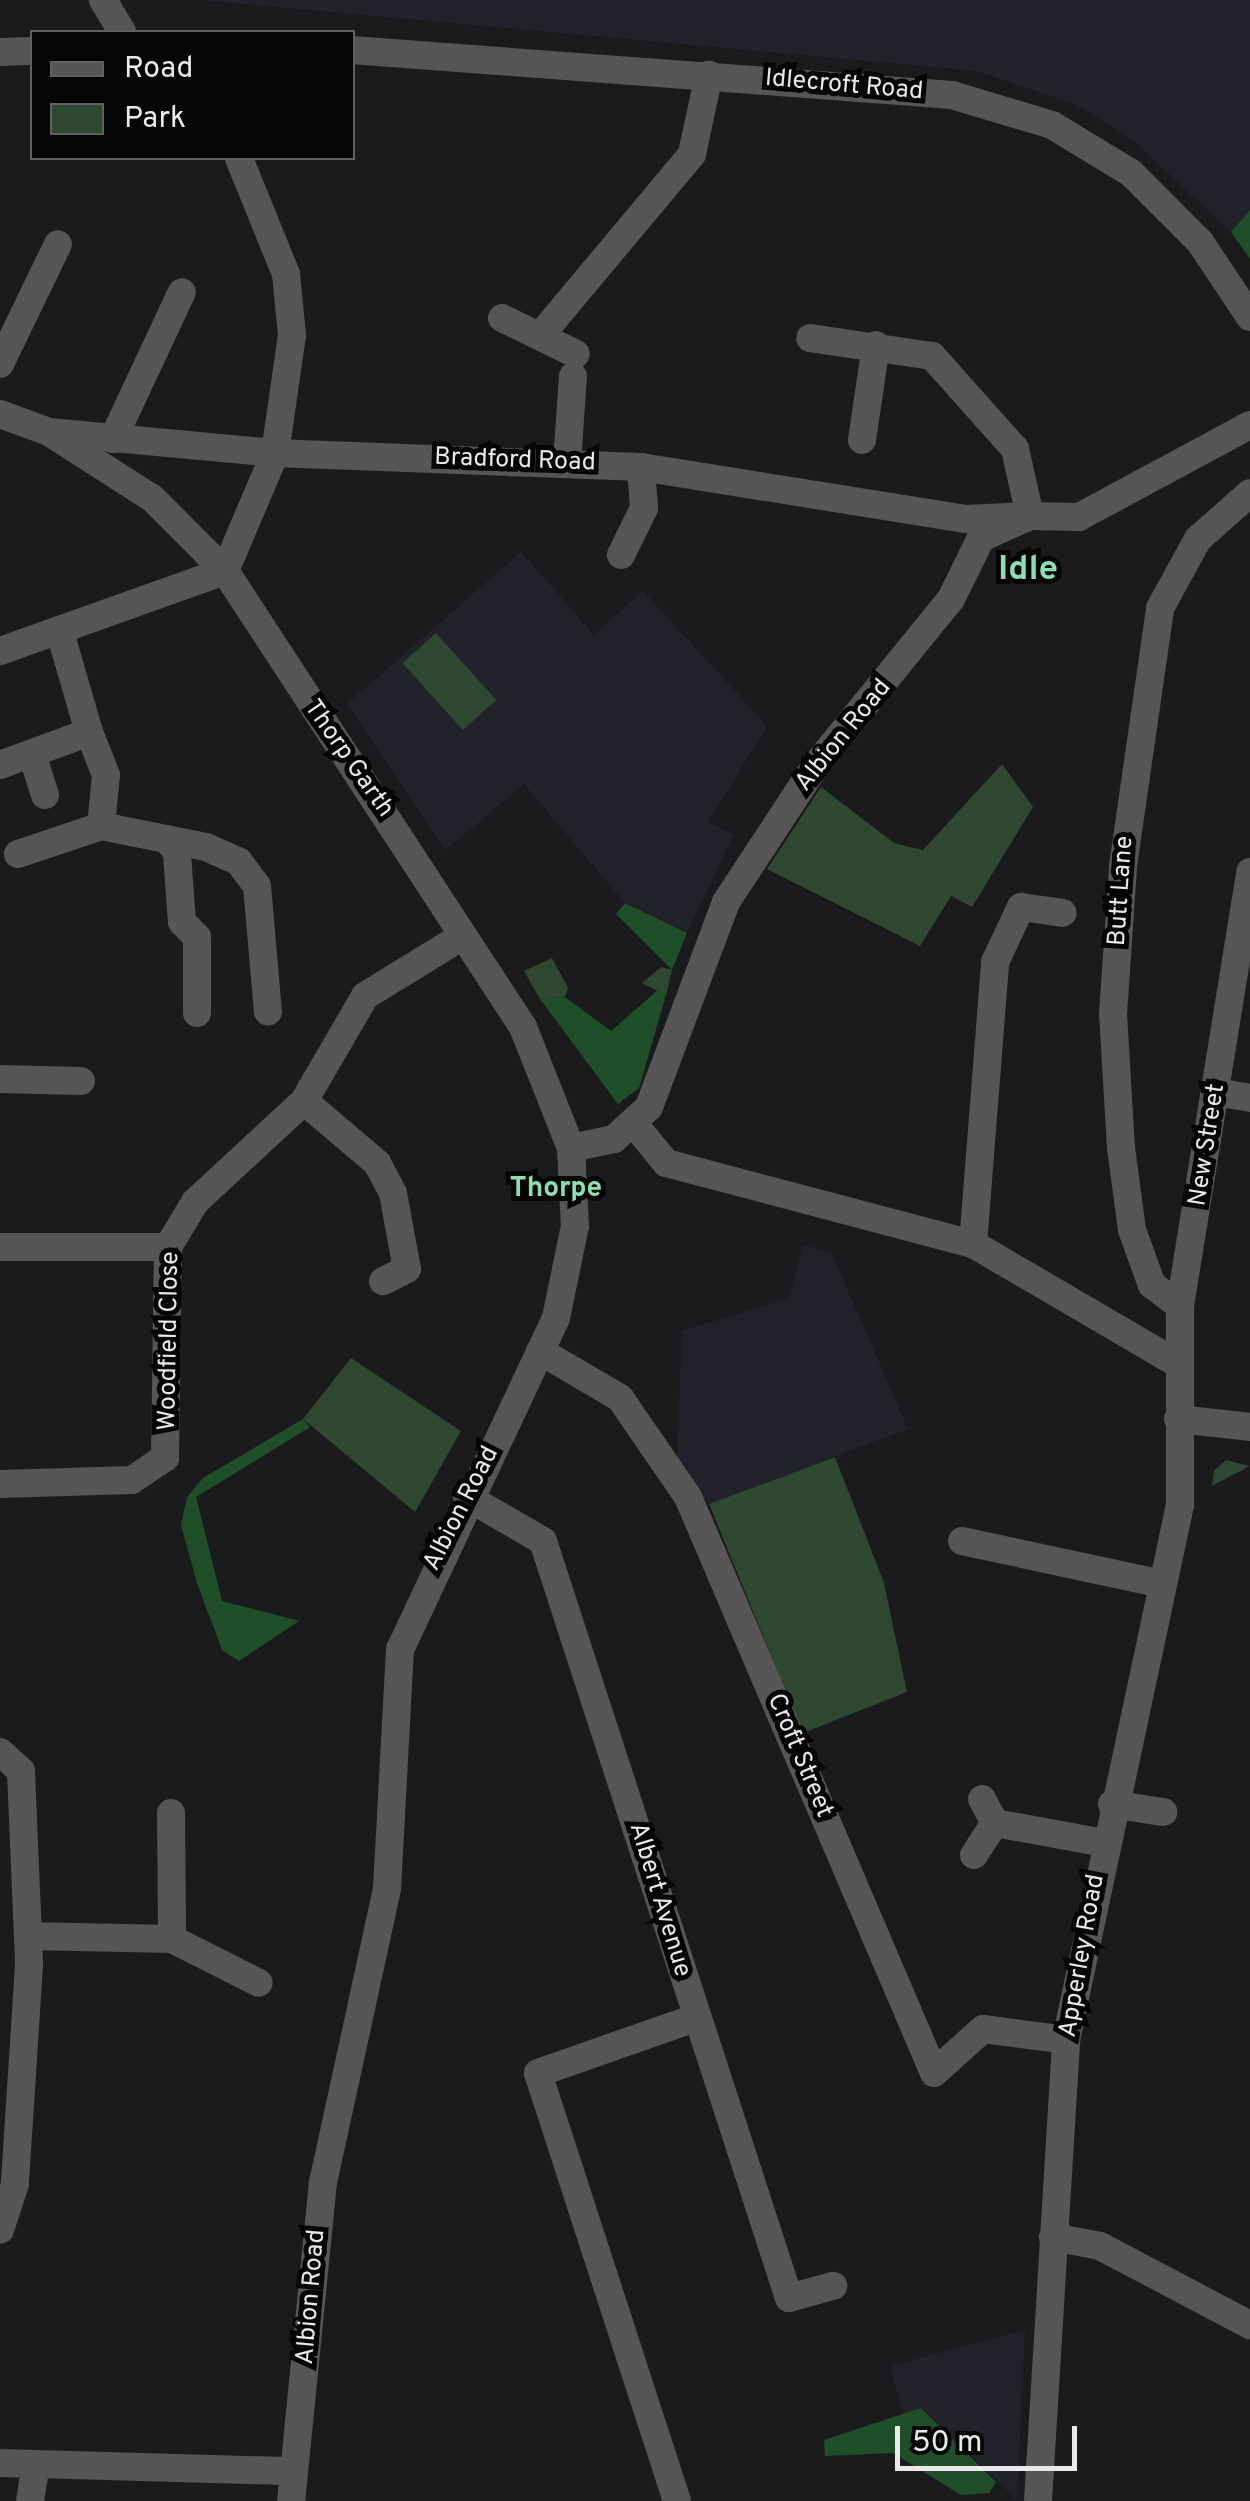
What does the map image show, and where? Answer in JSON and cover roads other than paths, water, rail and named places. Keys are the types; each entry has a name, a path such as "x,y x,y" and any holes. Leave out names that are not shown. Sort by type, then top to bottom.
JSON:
{"street":[{"path":"103,0 121,30"},
{"name":"Idlecroft Road","path":"355,50 952,95 1052,125 1131,173 1200,242 1250,317"},
{"path":"0,52 30,51"},
{"path":"540,336 692,154 709,75"},
{"path":"0,650 225,571 275,453 292,336 286,274 240,160"},
{"path":"0,364 58,244"},
{"path":"114,439 182,292"},
{"path":"502,318 540,336 574,366 568,462"},
{"path":"810,338 932,356 1014,449 1030,516"},
{"path":"862,440 876,345"},
{"name":"Bradford Road","path":"0,414 49,432 275,453 642,467 965,519 1079,518 1250,425"},
{"name":"Thorp Garth","path":"49,432 152,498 225,571 523,1027 572,1148"},
{"path":"621,555 644,508 642,467"},
{"name":"Butt Lane","path":"1180,1306 1152,1285 1124,1165 1113,1014 1123,866 1160,608 1198,540 1250,492"},
{"name":"Albion Road","path":"635,1125 726,902 816,764 916,647 981,538 1030,516"},
{"path":"60,632 106,776 101,826"},
{"path":"0,765 89,732"},
{"path":"32,754 45,795"},
{"path":"18,854 101,826 167,839 238,862 258,886 268,1012"},
{"path":"167,839 178,853 182,922 197,937 196,1013"},
{"name":"New Street","path":"1178,1419 1175,1362 1180,1306 1250,872"},
{"path":"972,1244 996,962 1021,907 1063,913"},
{"name":"Woodfield Close","path":"0,1484 132,1480 165,1458 168,1246 195,1202 304,1101 364,996 461,937"},
{"path":"0,1079 81,1080"},
{"path":"1216,1092 1250,1098"},
{"path":"304,1101 377,1163 406,1278"},
{"path":"572,1148 635,1125 666,1163 972,1244 1175,1362"},
{"name":"Albion Road","path":"291,2501 323,2182 387,1889 400,1648 467,1498 540,1351 575,1226 572,1148"},
{"path":"0,1247 168,1246"},
{"name":"Croft Street","path":"540,1351 620,1398 688,1498 934,2073 983,2028 1066,2040"},
{"path":"1178,1419 1250,1428"},
{"name":"Apperley Road","path":"1038,2501 1066,2040 1112,1804 1180,1506 1178,1419"},
{"name":"Albert Avenue","path":"467,1498 542,1541 789,2298 834,2286"},
{"path":"962,1541 1162,1584"},
{"path":"0,1752 21,1771 28,1936 21,2130 0,2230"},
{"path":"1112,1804 1163,1812"},
{"path":"974,1855 989,1811 1104,1843"},
{"path":"172,1813 172,1939"},
{"path":"28,1936 172,1939 259,1983"},
{"path":"678,2501 538,2073 695,2018"},
{"path":"1053,2237 1100,2246 1250,2325"},
{"path":"0,2462 292,2471"},
{"path":"30,2501 36,2464"}],"district":[{"name":"Idle","path":"1028,570"},
{"name":"Thorpe","path":"556,1189"}]}
